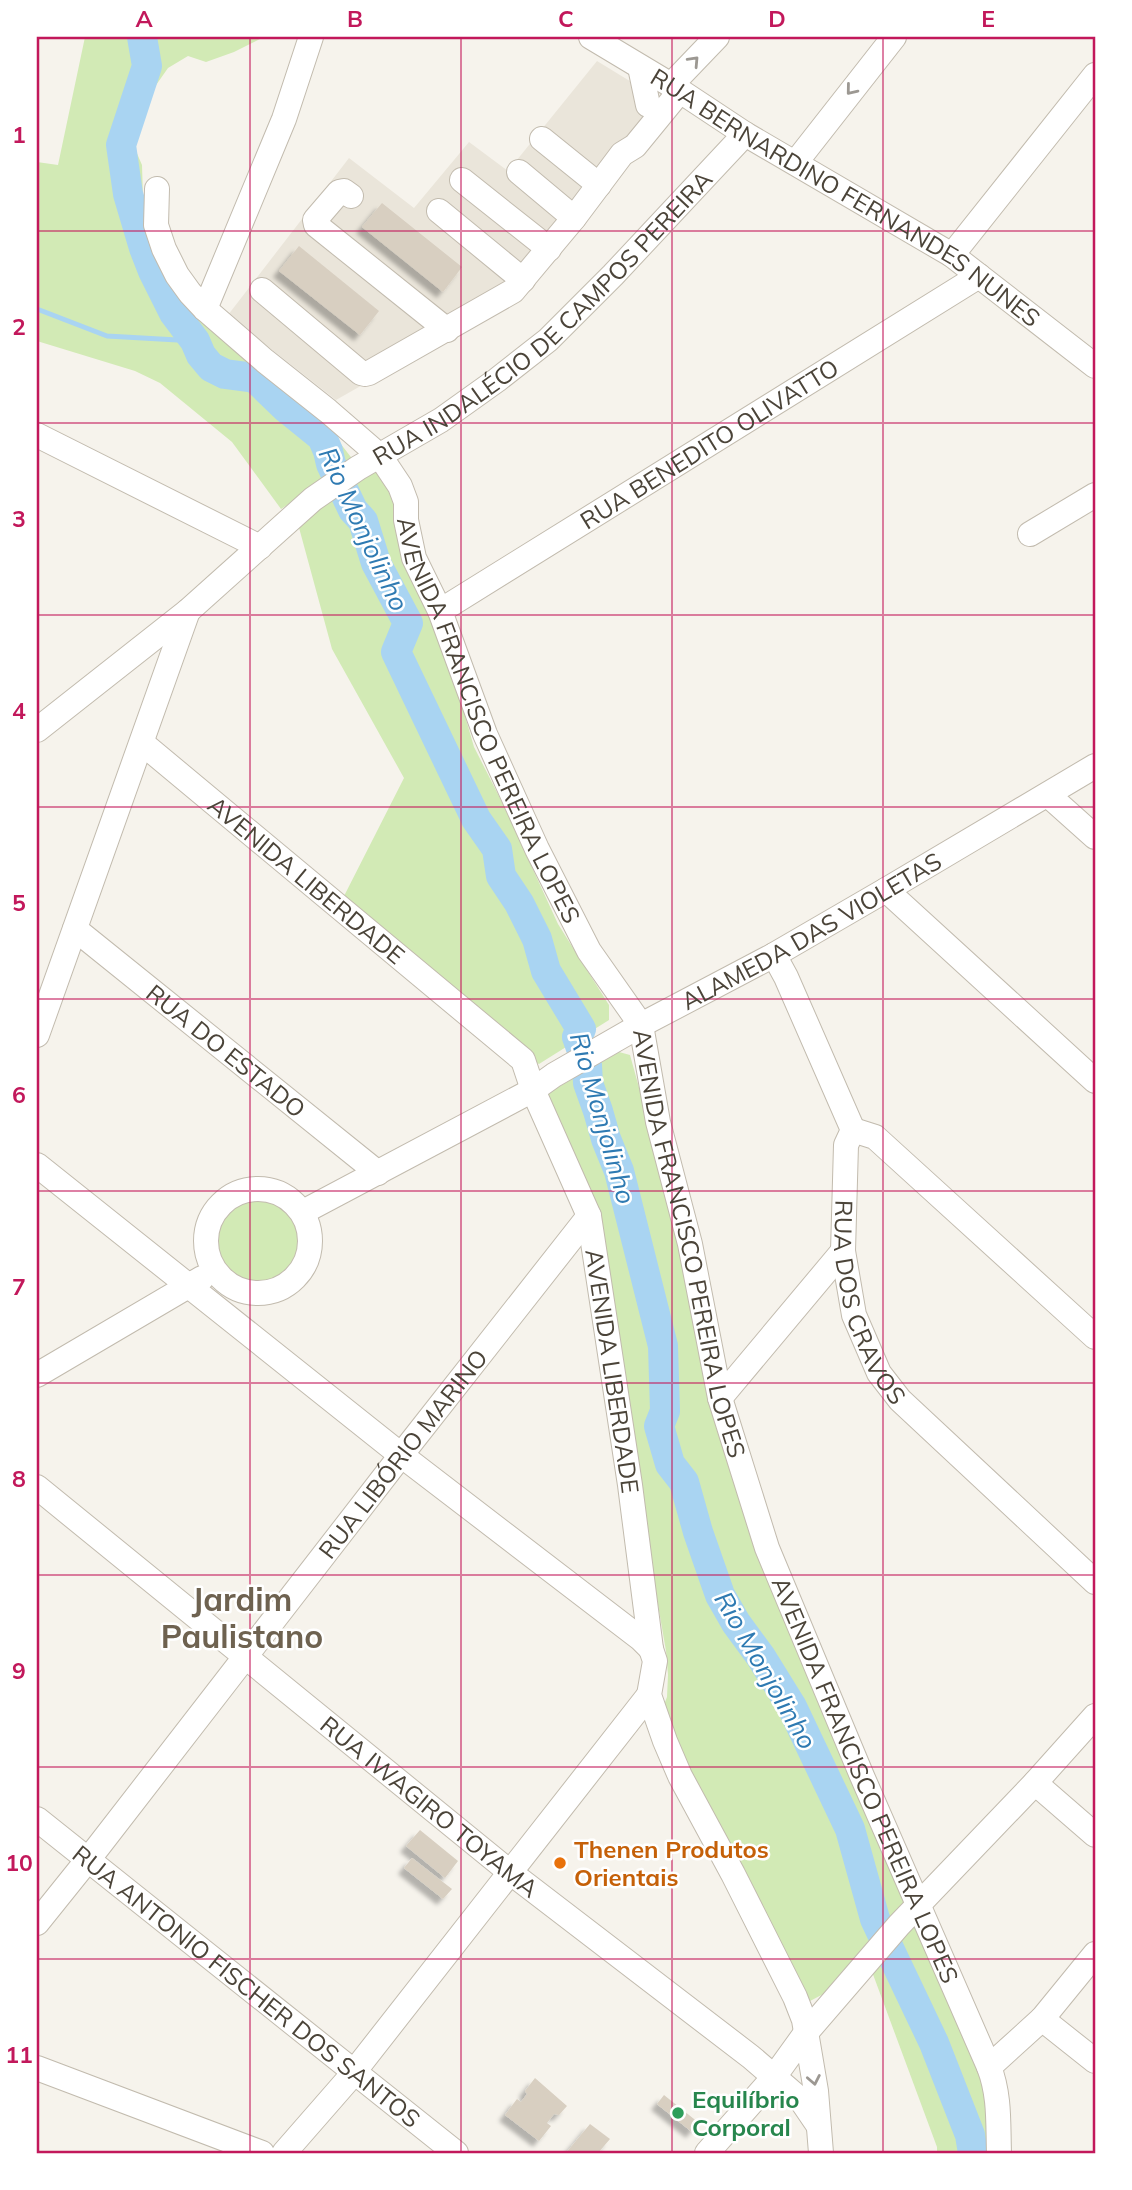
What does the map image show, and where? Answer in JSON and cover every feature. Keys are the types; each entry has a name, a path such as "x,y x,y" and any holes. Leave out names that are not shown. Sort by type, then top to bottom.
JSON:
{"street":[{"path":"205,309 284,119 311,37"},
{"name":"RUA BERNARDINO FERNANDES NUNES","path":"591,37 673,86 745,134 952,255 1095,366"},
{"path":"262,290 365,374 447,330 513,291 574,218 622,154 635,146 673,86 717,37"},
{"path":"796,162 894,37"},
{"path":"640,67 648,105"},
{"path":"952,255 1095,75"},
{"path":"622,154 625,138 648,105 673,86"},
{"name":"RUA INDALÉCIO DE CAMPOS PEREIRA","path":"37,730 188,611 313,499 441,420 548,340 745,134"},
{"path":"542,139 599,185"},
{"path":"519,172 574,218"},
{"path":"462,180 549,249"},
{"name":"AVENIDA FRANCISCO PEREIRA LOPES","path":"158,189 156,225 177,275 205,309 369,462 400,486 414,558 440,611 485,734 537,849 633,1031 690,1244 720,1398 767,1548 995,2082 999,2153"},
{"path":"351,196 344,191 338,192 315,220 316,225 447,330"},
{"path":"439,211 523,280"},
{"name":"RUA BENEDITO OLIVATTO","path":"440,611 979,276"},
{"path":"37,435 260,547"},
{"path":"1030,534 1095,495"},
{"path":"37,1035 188,611"},
{"name":"AVENIDA LIBERDADE","path":"142,743 523,1060 533,1090 589,1216 630,1485 651,1649 655,1661 649,1695"},
{"name":"ALAMEDA DAS VIOLETAS","path":"303,1212 533,1090 554,1075 774,955 1095,765"},
{"path":"1048,795 1095,837"},
{"path":"887,890 1095,1081"},
{"name":"RUA DO ESTADO","path":"75,929 378,1173"},
{"path":"774,955 786,976 853,1130 875,1137 1095,1336"},
{"name":"RUA DOS CRAVOS","path":"853,1130 846,1145 843,1251 854,1315 880,1373 900,1400 1095,1582"},
{"path":"37,1165 401,1455 651,1649"},
{"path":"248,1189 269,1189 288,1197 303,1212 310,1231 310,1251 302,1270 288,1285 269,1293 248,1293 229,1285 214,1271 206,1252 206,1231 214,1212 229,1197 248,1189"},
{"name":"RUA LIBÓRIO MARINO","path":"37,1923 589,1216"},
{"path":"720,1398 843,1251"},
{"path":"37,1375 214,1271"},
{"name":"RUA IWAGIRO TOYAMA","path":"37,1487 510,1873 774,2077 801,2100 819,2126"},
{"path":"284,2153 352,2072 649,1695"},
{"path":"649,1695 680,1776 733,1874 804,2020 816,2091 821,2153"},
{"path":"707,2153 900,1925 1095,1716"},
{"path":"1035,1783 1095,1835"},
{"name":"RUA ANTONIO FISCHER DOS SANTOS","path":"37,1819 456,2153"},
{"path":"989,2067 1042,2019 1095,1954"},
{"path":"1042,2019 1095,2061"},
{"path":"37,2068 262,2153"}],"shaded area":[{"path":"597,61 674,108 519,296 336,400 228,315 349,158 414,208 469,142 508,171"}],"green space":[{"path":"85,37 264,37 206,62 188,56 168,68 147,98 132,142 142,165 148,233 326,425 354,461 281,509 232,442 160,383 135,371 37,341 37,162 58,165"},
{"path":"377,468 386,474 439,626 474,747 558,924 609,1005 609,1020 539,1064 342,900 404,778 332,649 298,524"},
{"path":"619,1052 630,1055 670,1199 703,1360 705,1386 714,1417 909,1902 833,1989 810,2001 801,2001 795,1991 662,1710 667,1697 666,1651 649,1553 608,1266 545,1092 555,1089"},
{"path":"258,1198 275,1201 289,1211 299,1225 302,1242 299,1259 289,1273 275,1283 258,1286 241,1283 227,1273 217,1259 214,1242 217,1225 227,1211 241,1201"},
{"path":"907,1924 917,1926 983,2075 992,2153 937,2153 871,1969"}],"building":[{"path":"382,203 462,267 443,292 362,227"},
{"path":"299,246 379,311 360,335 279,271"},
{"path":"420,1830 458,1861 445,1878 406,1846"},
{"path":"412,1858 452,1889 443,1899 404,1868"},
{"path":"535,2078 567,2106 559,2115 554,2114 547,2123 551,2126 539,2141 505,2115 517,2099 521,2102"},
{"name":"Equilíbrio Corporal","path":"664,2095 699,2123 692,2132 657,2104"},
{"path":"590,2124 610,2139 598,2153 566,2153"}],"waterway":[{"name":"Rio Monjolinho","path":"142,37 147,66 121,145 128,194 153,271 174,313 211,367 225,374 255,378 322,437 331,464 353,510 363,521 376,563 408,623 396,652 476,819 497,849 501,876 519,903 537,939 546,971 581,1029 577,1037 587,1065 588,1083 619,1171 663,1346 665,1411 659,1426 670,1464 684,1482 720,1595 792,1707 850,1829 875,1919 934,2043 970,2135 973,2153"},
{"path":"37,309 107,336 195,341"}],"place":[{"name":"Thenen Produtos Orientais","path":"560,1863"},
{"name":"Equilíbrio Corporal","path":"678,2113"}],"district":[{"name":"Jardim Paulistano","path":"242,1618"}]}
